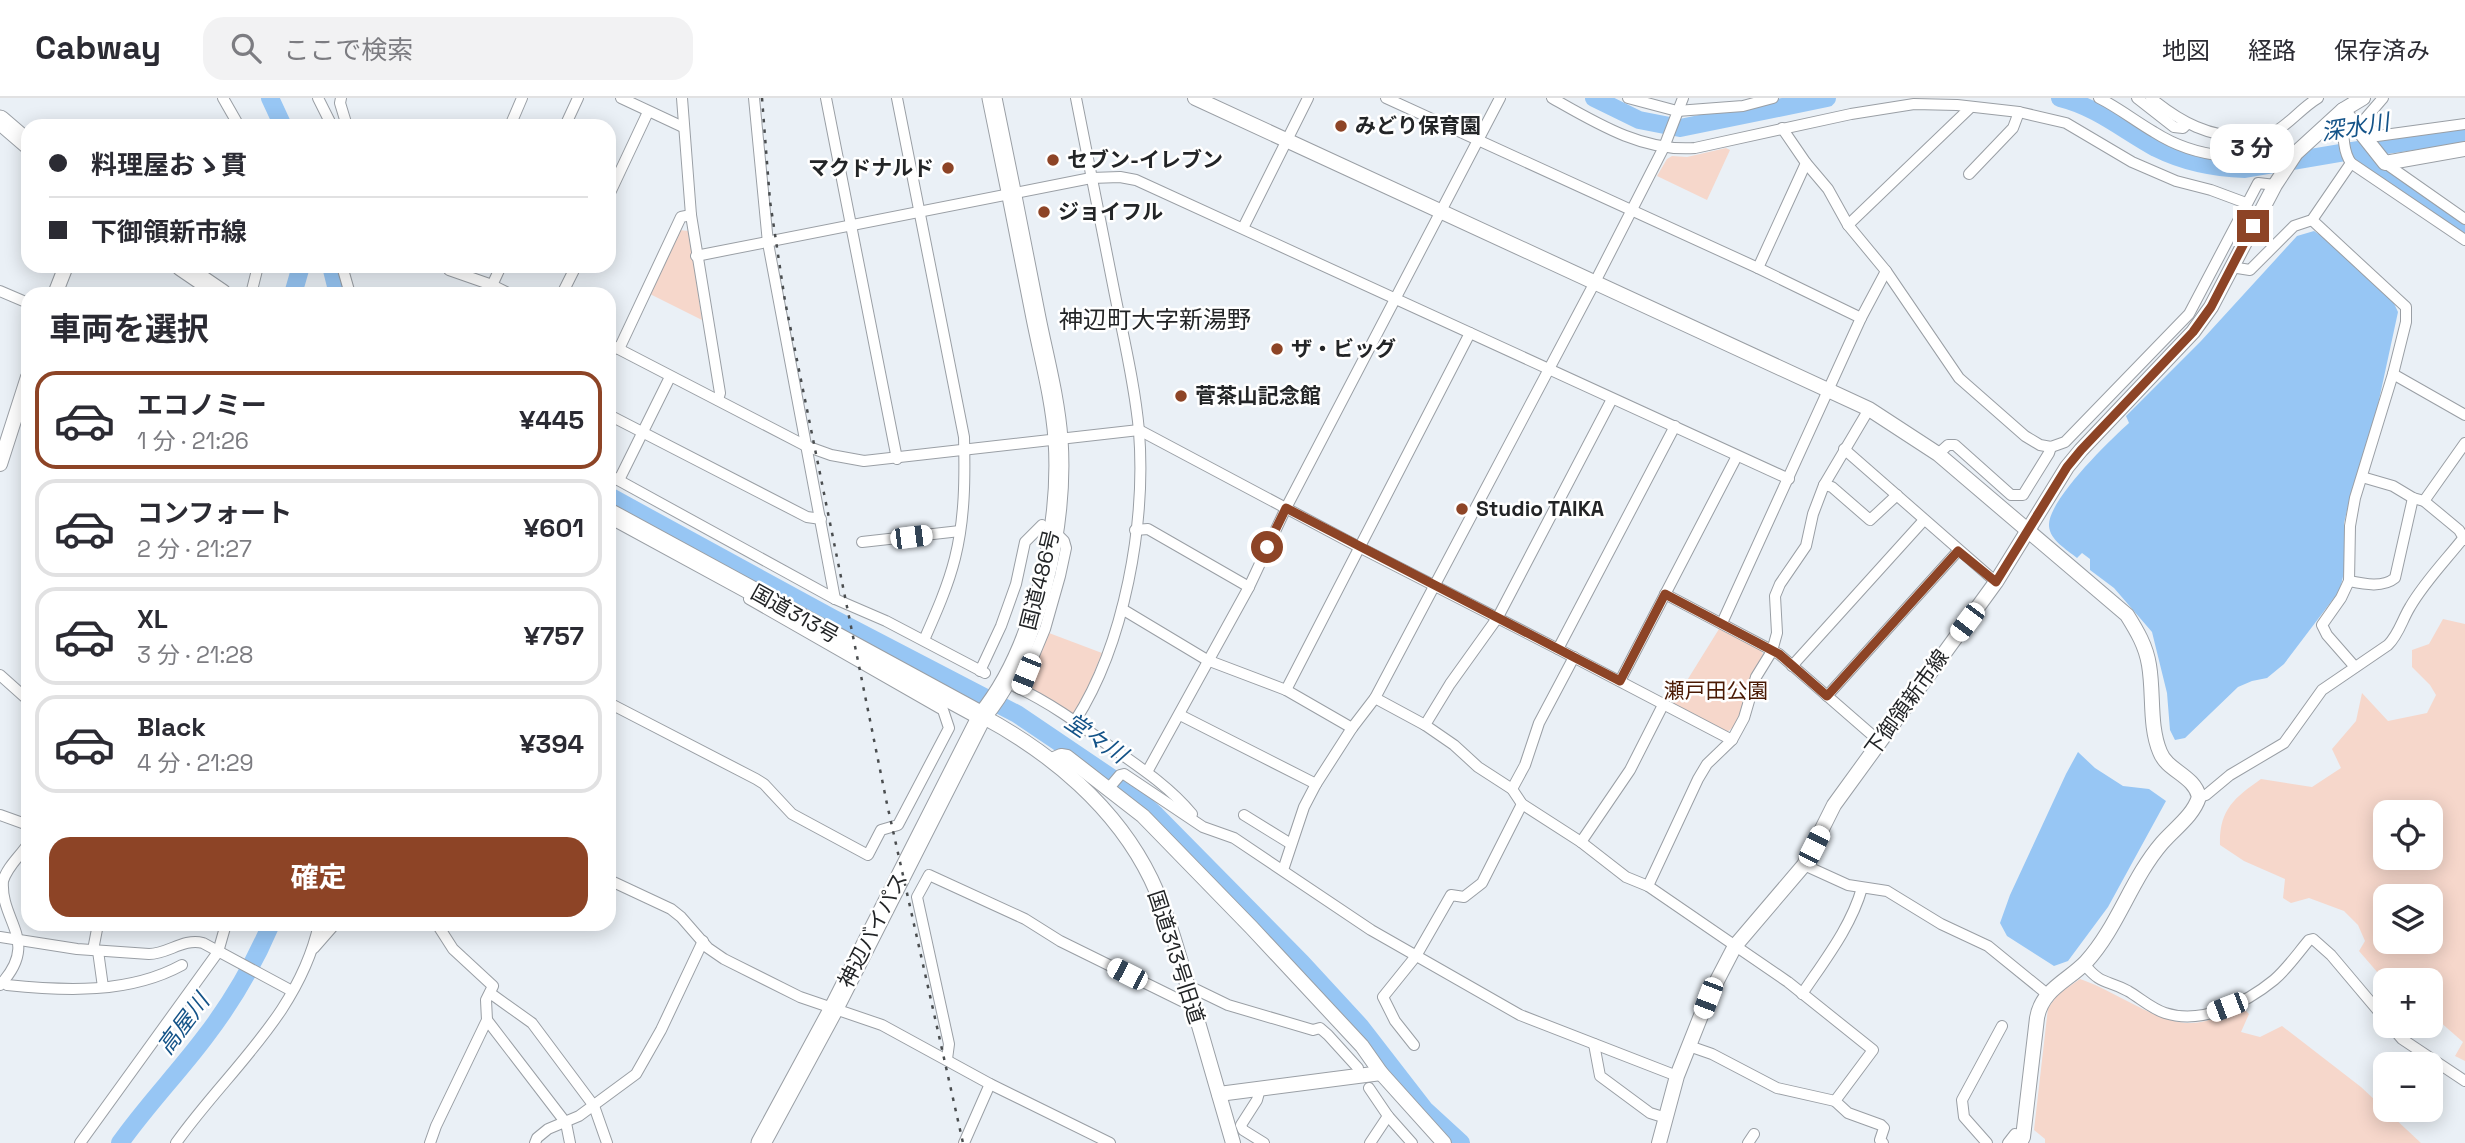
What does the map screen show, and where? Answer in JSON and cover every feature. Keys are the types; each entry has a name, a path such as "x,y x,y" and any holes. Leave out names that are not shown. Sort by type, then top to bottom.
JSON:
{"highway":[{"name":"国道486号","path":"981,98 1007,196 1055,411 1053,440 1059,469 1048,528 1041,590 1021,649 986,694"},
{"name":"国道486号","path":"992,98 1007,196"},
{"path":"0,120 21,138"},
{"path":"191,273 212,287"},
{"name":"国道313号","path":"616,517 721,573 986,694"},
{"name":"神辺バイパス","path":"761,1143 833,1010 986,694"}],"street":[{"path":"223,98 235,119"},
{"path":"318,98 328,119"},
{"path":"341,98 345,119"},
{"path":"513,119 522,98"},
{"path":"568,119 578,98"},
{"path":"621,98 683,127"},
{"path":"682,98 691,215 720,393 718,400"},
{"path":"754,98 768,243 835,599"},
{"path":"827,98 897,459"},
{"path":"897,98 964,437 965,488 955,558 941,601 924,640"},
{"path":"1075,721 1084,707 1113,639 1122,609 1130,572 1140,478 1139,430 1126,350 1076,98"},
{"path":"1195,98 1869,409 1938,454 2127,615 2142,640 2149,665 2155,735 2161,756 2196,786 2199,797 2193,811 2158,847 2099,946 2084,964 2047,994 2039,1009 2022,1140"},
{"path":"1243,228 1308,98"},
{"path":"1386,98 1861,318"},
{"path":"1147,772 1249,587 1286,508 1500,98"},
{"path":"1552,98 1608,129 1654,146 1666,142 1680,149 1914,104 2019,112 2066,123 2150,170 2245,204"},
{"path":"1630,98 1676,115 1743,106 1773,98"},
{"path":"1283,870 1304,807 1352,728 1375,698 1595,282 1666,142 1682,98"},
{"path":"2099,98 2113,102 2156,134 2201,152 2242,158 2296,153"},
{"path":"2137,98 2174,127 2183,128 2188,124"},
{"path":"2151,98 2174,117 2188,124 2232,137 2264,137 2273,134 2318,98"},
{"name":"下御領新市線","path":"1659,1143 1677,1076 1708,998 1735,946 1804,865 1834,805 1996,582 2061,476 2081,450 2193,332 2211,307 2275,186 2296,153 2343,110 2363,98"},
{"path":"2383,98 2364,120 2377,136 2465,124"},
{"path":"1848,225 1971,107"},
{"path":"2343,110 2382,159 2465,219"},
{"path":"2343,110 2344,145 2349,160 2465,240"},
{"path":"616,180 648,111"},
{"path":"1969,174 2013,128 2019,112"},
{"path":"1782,128 1828,189 1848,225 1886,271 1959,378 2025,436 2040,445 2051,447 2065,442 2189,314 2258,183 2275,186"},
{"path":"2382,159 2465,149"},
{"path":"2231,267 2250,270 2294,226 2312,220 2349,160"},
{"path":"1758,268 1806,163"},
{"path":"696,256 1091,178 1120,177 1136,180 1789,478"},
{"path":"616,343 681,217 691,215"},
{"path":"2312,220 2406,307 2406,322 2393,374 2355,498 2350,526 2349,581 2322,625 2327,635 2355,667"},
{"path":"1722,623 1861,318 1886,271"},
{"path":"455,273 486,287"},
{"path":"0,291 21,300"},
{"path":"1286,690 1470,333"},
{"path":"616,348 806,446 831,455 864,461 1139,430 1732,740"},
{"path":"2393,374 2465,415"},
{"path":"616,475 670,377"},
{"path":"0,464 21,399"},
{"path":"1425,725 1450,684 1499,617 1612,399"},
{"path":"1648,886 1698,779 1707,764 1732,740 1744,718 1756,677 1772,651 1777,633 1775,596 1806,546 1813,514 1824,485 1869,409"},
{"path":"616,418 807,517 821,519"},
{"path":"1558,649 1675,426"},
{"path":"2349,581 2381,584 2395,578 2418,499 2465,443"},
{"path":"1938,454 1948,445 1955,446 2011,495 2023,495 2051,447"},
{"path":"1844,449 1996,582"},
{"path":"1620,681 1737,456"},
{"path":"2199,797 2284,743 2322,690 2394,639 2418,594 2465,538 2459,530 2418,499 2393,486 2362,477"},
{"path":"616,479 835,599 924,640 986,694 1025,542 1048,528 1064,541 1066,548 1045,629 1018,688 1075,721 1147,772 1179,798 1203,827"},
{"path":"1824,485 1832,487 1870,520 1897,495"},
{"path":"1792,666 1924,520"},
{"path":"1135,530 1148,529 1249,587"},
{"path":"862,542 960,531"},
{"path":"1827,696 1958,551"},
{"path":"616,707 764,784 792,814 867,855 880,830 898,825 949,728 943,710 740,594 721,573"},
{"path":"1665,594 1779,654 1879,741"},
{"path":"1122,609 1207,660 1286,690 1352,728"},
{"path":"1511,789 1525,765 1539,723 1574,657"},
{"path":"0,675 21,694"},
{"name":"国道313号旧道","path":"986,694 1005,729 1052,760 1110,817 1150,878 1175,942 1233,1143"},
{"path":"1375,698 1425,725 1454,745 1478,767 1511,789 1522,804 1581,842 1626,877 1648,886 1735,946 1873,1050 1835,1101"},
{"path":"1581,842 1630,771 1663,705"},
{"path":"1180,715 1316,784"},
{"path":"1052,760 1061,756 1067,757 1143,817 1362,1046 1381,1073 1444,1143"},
{"path":"1109,788 1124,774 1203,827 1234,838 1371,930 1520,1015 1677,1076"},
{"path":"1414,1045 1395,1021 1383,997 1416,956 1451,895 1464,897 1482,883 1522,804"},
{"path":"0,814 21,822"},
{"path":"1244,815 1291,844"},
{"path":"21,853 3,880 2,889 8,920 17,939 17,952 13,968 2,984 72,990 103,987 148,980 182,965"},
{"path":"1804,865 1848,885 1887,891 1941,924 1989,946 2047,994"},
{"path":"947,1059 948,1044 916,897 929,875 1025,919 1060,941 1194,1007"},
{"path":"616,883 671,909 708,948 724,959 800,997 882,1025 990,1084 1110,1143"},
{"path":"1802,994 1840,935 1858,900 1861,888"},
{"path":"97,931 96,950 103,987"},
{"path":"79,1143 220,953 225,931"},
{"path":"176,1143 281,1014 312,949 316,931"},
{"path":"312,949 329,931"},
{"path":"430,1143 487,1020 486,1000 494,986 453,949 441,931"},
{"path":"0,937 96,950 156,954 193,940 291,991"},
{"path":"2084,964 2096,979 2126,990 2164,1013 2191,1016 2213,1013 2241,1002 2276,979 2309,940 2313,939 2331,955 2373,1005"},
{"path":"535,1143 548,1129 566,1123 636,1074 661,1030 703,941"},
{"path":"1189,991 1195,989 1228,1005 1313,1030 1320,1028 1357,1068"},
{"path":"490,993 532,1023 594,1105 607,1143"},
{"path":"487,1020 566,1123 570,1143"},
{"path":"1987,1143 1964,1117 1962,1100 2002,1026"},
{"path":"2401,1038 2465,1081"},
{"path":"1594,1044 1600,1076 1650,1113 1665,1118"},
{"path":"1689,1046 1712,1054 1777,1088 1835,1101 1848,1112 1881,1125 1884,1128 1880,1140 1883,1143"},
{"path":"1219,1094 1381,1073"},
{"path":"964,1143 990,1084"},
{"path":"1369,1088 1388,1116 1412,1143"},
{"path":"1260,1089 1257,1100 1241,1125 1264,1143"},
{"path":"1370,1143 1388,1116"},
{"path":"2008,1143 2015,1134 2022,1140"}],"green space":[{"path":"1726,148 1730,150 1707,200 1657,176 1667,159 1672,156 1687,157"},
{"path":"678,230 689,231 702,320 650,294"},
{"path":"2443,619 2465,624 2465,1061 2455,1056 2463,1042 2443,1024 2443,968 2374,968 2359,951 2365,941 2358,925 2344,911 2309,898 2291,903 2283,898 2285,879 2244,861 2220,845 2225,814 2243,792 2261,779 2312,787 2341,768 2332,749 2356,721 2362,693 2388,721 2427,713 2436,695 2412,667 2412,650 2429,644"},
{"name":"瀬戸田公園","path":"1719,629 1761,650 1764,656 1748,682 1738,721 1727,732 1673,703"},
{"path":"1049,633 1102,653 1079,711 1068,715 1029,691 1027,684"},
{"path":"2080,979 2165,1018 2191,1023 2243,1008 2249,1014 2241,1032 2260,1037 2282,1026 2373,1098 2373,1122 2398,1122 2421,1143 2045,1143 2045,1139 2034,1130 2048,1008 2058,994"}],"water":[{"path":"2314,231 2329,241 2392,299 2398,312 2371,437 2353,486 2344,523 2344,572 2340,590 2284,664 2267,678 2238,687 2185,738 2175,740 2170,730 2167,693 2152,632 2114,588 2090,570 2090,559 2082,553 2077,558 2055,540 2049,526 2051,515 2068,487 2129,423 2126,416 2201,341 2297,236"},
{"path":"2078,752 2095,768 2123,786 2149,789 2166,801 2108,907 2068,961 2054,966 2007,936 2000,923 2010,895"}],"waterway":[{"name":"高屋川","path":"270,98 280,119"},
{"name":"深水川","path":"1594,98 1639,120 1680,128 1827,98"},
{"name":"深水川","path":"2060,98 2098,113 2167,153 2211,166 2233,168 2245,169 2465,134"},
{"path":"2350,151 2465,233"},
{"name":"高屋川","path":"295,287 299,273"},
{"name":"堂々川","path":"333,273 336,287"},
{"name":"堂々川","path":"616,500 832,618 1017,714 1125,787 1302,963 1360,1026 1425,1110 1461,1143"},
{"name":"高屋川","path":"120,1143 224,1010 250,968 268,931"}],"railway":[{"path":"762,98 770,201 785,301 887,804 963,1143"}],"place":[{"name":"みどり保育園","path":"1341,126"},
{"name":"セブン-イレブン","path":"1053,160"},
{"name":"マクドナルド","path":"948,168"},
{"name":"ジョイフル","path":"1044,212"},
{"name":"ザ・ビッグ","path":"1277,349"},
{"name":"菅茶山記念館","path":"1181,396"},
{"name":"Studio TAIKA","path":"1462,509"}],"district":[{"name":"神辺町大字新湯野","path":"1155,320"}],"route":[{"path":"1267,547 1286,508 1620,681 1665,594 1779,654 1827,696 1958,551 1996,582 2067,467 2193,332 2211,307 2253,226"}]}
